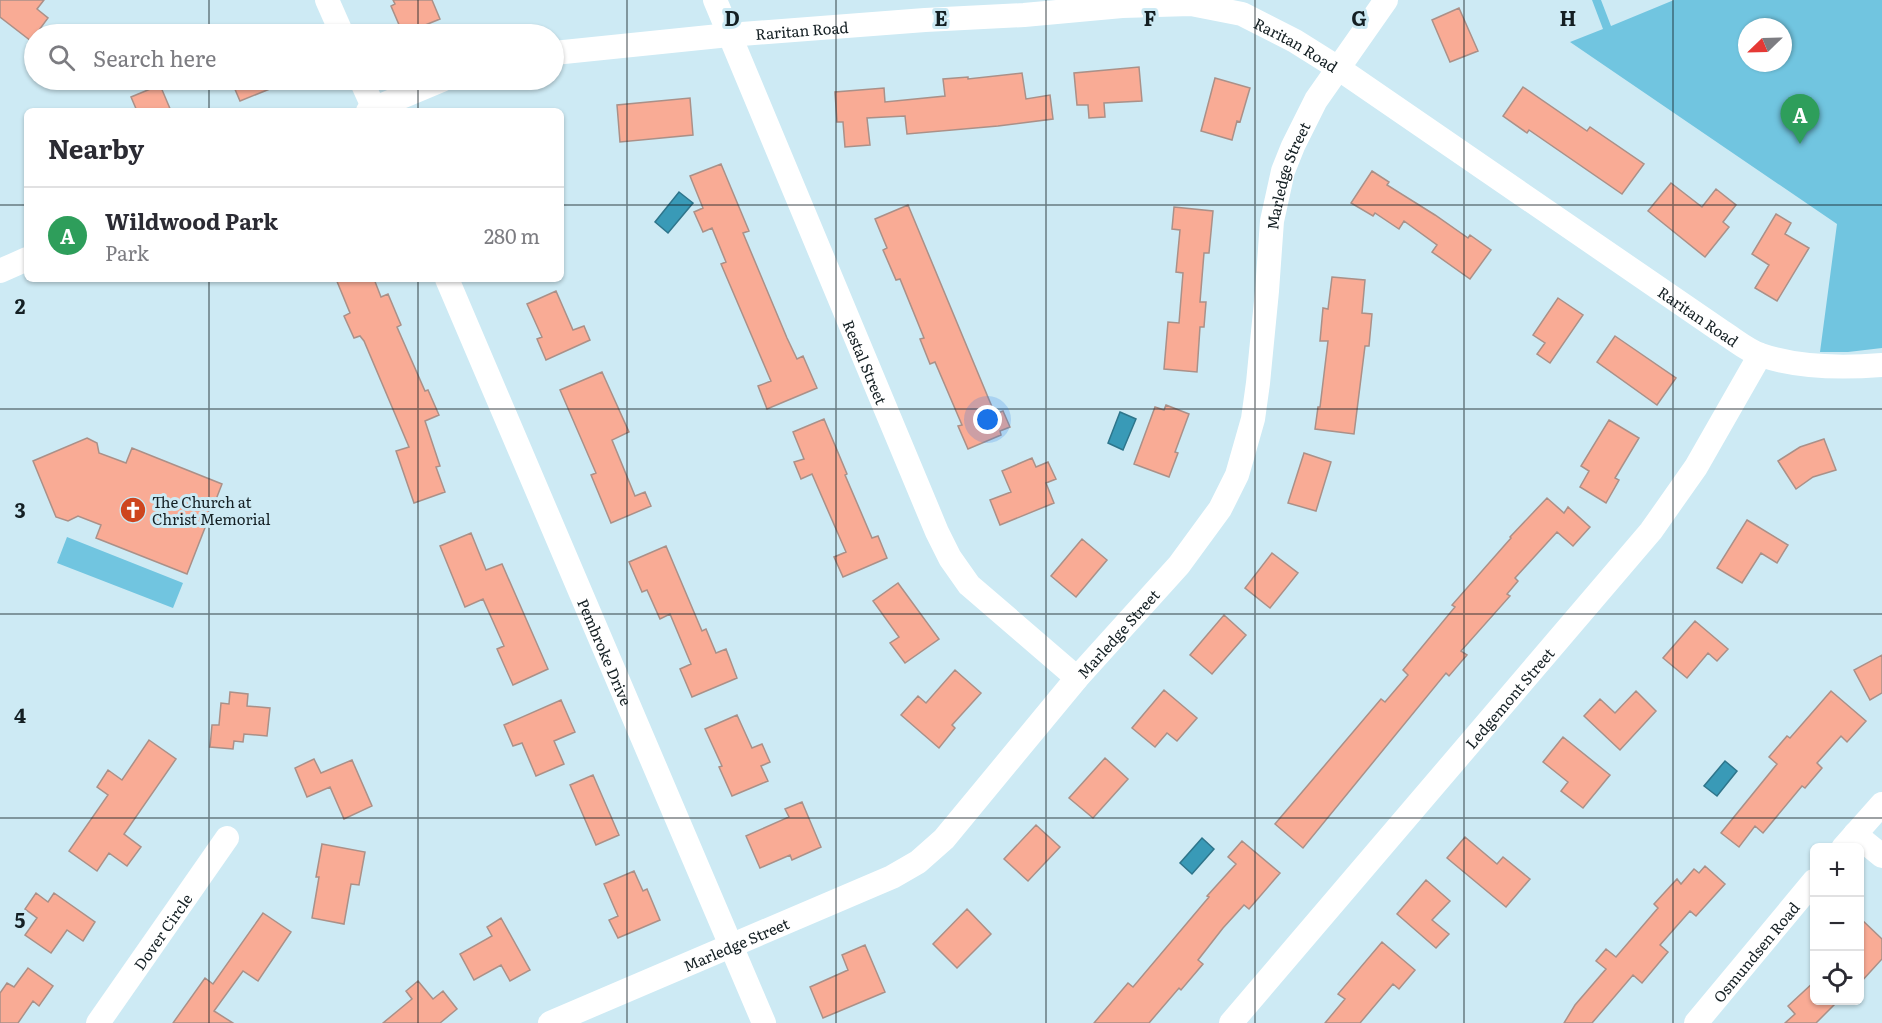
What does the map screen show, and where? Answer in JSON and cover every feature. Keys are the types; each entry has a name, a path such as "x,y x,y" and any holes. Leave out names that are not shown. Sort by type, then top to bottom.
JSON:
{"street":[{"path":"327,0 338,24"},
{"name":"Restal Street","path":"715,0 937,532 950,558 969,585 1077,678"},
{"name":"Marledge Street","path":"550,1023 892,877 918,862 944,839 1077,678 1179,565 1220,509 1237,476 1252,419 1258,383 1272,221 1283,171 1316,100 1386,0"},
{"name":"Raritan Road","path":"564,52 729,35 1102,4 1191,4 1242,14 1295,41 1338,68 1721,331 1760,355 1806,364 1856,367 1882,365"},
{"path":"365,90 371,108"},
{"path":"377,108 419,90"},
{"path":"0,271 24,261"},
{"name":"Pembroke Drive","path":"448,282 764,1023"},
{"name":"Ledgemont Street","path":"1231,1023 1651,531 1696,467 1760,355"},
{"path":"1882,804 1849,841 1882,856"},
{"name":"Dover Circle","path":"98,1023 227,838"},
{"name":"Osmundsen Road","path":"1696,1023 1810,887"}],"shaded area":[{"path":"1592,0 1601,0 1611,26 1674,0 1882,0 1882,348 1848,352 1820,352 1837,224 1570,42 1603,29"},
{"path":"679,192 693,203 668,233 655,222"},
{"path":"1120,412 1136,419 1123,450 1108,443"},
{"path":"67,537 183,583 173,608 57,563"},
{"path":"1725,761 1737,771 1717,796 1704,786"},
{"path":"1202,838 1214,849 1192,874 1180,863"}],"building":[{"path":"0,0 44,0 37,9 48,18 44,24 24,24 24,36 0,17"},
{"path":"393,0 432,0 440,19 428,24 399,24 391,6 395,4"},
{"path":"1459,8 1478,51 1450,62 1432,20"},
{"path":"1139,67 1142,101 1104,103 1105,117 1089,118 1088,105 1077,105 1074,73"},
{"path":"1022,73 1026,99 1050,95 1053,119 907,134 905,116 867,118 870,145 845,147 843,122 837,122 835,92 884,88 885,102 945,96 943,79 968,77 968,79"},
{"path":"1215,78 1250,88 1232,140 1201,131"},
{"path":"1523,87 1587,131 1590,127 1644,164 1622,194 1529,130 1527,133 1503,116"},
{"path":"148,90 162,90 170,108 136,108 131,97"},
{"path":"235,90 267,90 240,101"},
{"path":"690,98 693,135 620,142 617,105"},
{"path":"721,164 749,231 743,233 787,338 797,359 803,356 817,388 767,409 758,386 771,381 721,264 726,262 712,228 703,232 694,212 703,208 690,176"},
{"path":"1372,171 1389,182 1387,185 1468,238 1470,235 1491,250 1470,279 1432,252 1437,245 1404,221 1399,229 1375,213 1373,216 1351,203"},
{"path":"1671,183 1702,207 1716,189 1736,205 1723,222 1729,227 1705,257 1648,211"},
{"path":"908,205 995,414 1003,411 1010,427 1000,431 1001,435 968,449 958,426 962,425 935,362 930,364 920,339 924,338 900,279 896,280 883,250 887,248 875,219"},
{"path":"1174,207 1213,211 1209,253 1204,253 1200,302 1206,302 1204,327 1200,327 1197,372 1164,369 1168,322 1179,323 1183,273 1176,272 1180,230 1172,229"},
{"path":"1776,214 1791,223 1785,234 1809,248 1777,301 1755,288 1769,265 1752,254"},
{"path":"1332,277 1365,280 1362,313 1372,314 1369,346 1365,346 1354,434 1315,429 1328,341 1320,341 1323,308 1328,309"},
{"path":"337,282 375,282 381,297 388,294 401,325 397,327 425,391 428,390 439,415 425,421 440,466 436,467 445,492 414,503 396,451 409,447 364,341 360,336 354,338 344,316 350,313"},
{"path":"556,291 573,330 584,326 590,340 546,360 537,339 542,337 527,304"},
{"path":"1558,298 1583,315 1550,363 1537,354 1545,343 1533,335"},
{"path":"1615,336 1676,378 1657,405 1597,362"},
{"path":"602,372 629,432 612,440 635,496 645,492 651,506 611,523 591,475 596,473 560,390"},
{"path":"1166,405 1189,414 1175,452 1178,453 1169,477 1134,464 1155,407 1164,410"},
{"path":"824,419 872,538 878,536 887,558 843,577 834,557 846,552 812,474 801,479 794,462 804,459 793,432"},
{"path":"1609,420 1639,438 1615,478 1619,480 1606,503 1580,487 1589,471 1581,466"},
{"name":"The Church at Christ Memorial","path":"87,438 97,443 99,453 126,463 132,448 222,484 187,574 96,538 101,525 78,516 68,521 56,517 33,461"},
{"path":"1824,439 1836,470 1813,477 1796,489 1778,461 1800,447"},
{"path":"1304,453 1331,462 1316,511 1288,503"},
{"path":"1032,458 1036,467 1048,462 1056,479 1046,483 1054,503 1000,525 990,500 1011,492 1002,471"},
{"path":"1547,498 1564,513 1568,507 1590,527 1573,546 1557,532 1515,578 1518,581 1507,594 1510,596 1461,651 1467,655 1449,676 1446,673 1303,848 1275,824 1381,699 1385,702 1408,675 1403,670 1455,607 1452,605"},
{"path":"1747,520 1788,545 1777,563 1761,553 1742,583 1717,568"},
{"path":"471,533 486,570 502,564 548,669 513,685 497,649 504,646 483,599 465,607 440,546"},
{"path":"1082,539 1107,560 1076,597 1051,576"},
{"path":"666,546 702,631 706,629 716,653 726,649 737,678 692,697 680,669 691,664 670,614 660,619 647,590 642,592 629,562"},
{"path":"1272,553 1298,573 1270,608 1245,588"},
{"path":"898,583 939,639 905,663 890,643 899,637 873,601"},
{"path":"1224,615 1246,635 1212,674 1190,655"},
{"path":"1695,621 1728,649 1717,661 1708,653 1687,678 1663,658"},
{"path":"1882,655 1882,693 1870,700 1854,670"},
{"path":"955,670 981,693 952,725 955,728 939,748 901,715 918,696 926,703"},
{"path":"1164,690 1197,718 1177,741 1167,733 1155,747 1132,728"},
{"path":"1636,691 1656,711 1620,750 1584,716 1600,699 1615,713"},
{"path":"1831,691 1866,721 1847,742 1841,736 1817,763 1822,768 1805,788 1802,786 1763,833 1755,826 1739,847 1721,833 1777,764 1769,757 1787,736 1790,738"},
{"path":"230,692 248,694 247,706 270,708 267,736 244,734 243,742 234,741 233,749 210,747 212,725 219,725 221,703 229,704"},
{"path":"561,700 575,732 554,741 564,764 536,776 522,743 513,746 504,725"},
{"path":"737,715 752,748 762,744 770,762 761,766 768,781 732,796 719,767 722,766 705,729"},
{"path":"1563,737 1610,775 1583,808 1561,791 1568,782 1543,762"},
{"path":"149,740 176,759 124,834 141,847 127,866 109,853 97,871 69,851 108,795 97,787 108,770 122,780"},
{"path":"1105,758 1128,779 1093,818 1069,798"},
{"path":"314,759 321,773 352,760 372,806 344,819 330,787 307,797 295,768"},
{"path":"593,775 619,835 596,845 570,785"},
{"path":"802,802 821,847 792,860 790,855 760,868 746,836 789,817 785,809"},
{"path":"1036,825 1060,847 1028,881 1004,859"},
{"path":"1465,837 1497,864 1503,857 1530,879 1506,907 1447,858"},
{"path":"1242,841 1280,873 1249,909 1244,905 1223,928 1198,960 1203,964 1149,1023 1094,1023 1128,983 1133,987 1236,864 1228,857"},
{"path":"322,844 365,852 359,885 351,884 344,924 312,918"},
{"path":"1705,866 1725,884 1696,916 1690,911 1660,945 1668,952 1642,983 1633,975 1592,1023 1564,1023 1575,1005 1606,969 1596,961 1606,949 1616,957 1658,908 1654,904 1677,879 1681,884 1694,869 1699,873"},
{"path":"634,871 643,891 647,889 660,920 618,938 609,920 618,916 604,884"},
{"path":"1426,880 1450,901 1432,920 1449,934 1436,948 1397,914"},
{"path":"36,893 48,902 54,893 95,922 83,941 67,930 51,953 25,935 37,918 25,909"},
{"path":"967,909 991,934 957,968 933,944"},
{"path":"263,913 291,932 258,981 243,971 214,1011 233,1023 173,1023 205,978 213,984"},
{"path":"501,918 530,970 510,981 501,965 474,980 460,954 492,936 487,927"},
{"path":"1864,922 1882,939 1882,959 1864,979"},
{"path":"1382,942 1415,970 1399,989 1393,984 1360,1023 1325,1023 1345,999 1338,994"},
{"path":"865,945 885,992 823,1018 810,987 848,970 842,955"},
{"path":"28,968 53,986 39,1006 33,1001 18,1023 0,1023 0,993 7,983 14,987"},
{"path":"418,981 433,999 443,991 457,1009 440,1023 383,1023 412,999 406,991"},
{"path":"1810,986 1810,1005 1834,1005 1816,1023 1785,1023 1795,1014 1788,1006"}],"place":[{"name":"Wildwood Park","path":"1800,144"},
{"name":"The Church at Christ Memorial","path":"133,510"}]}
